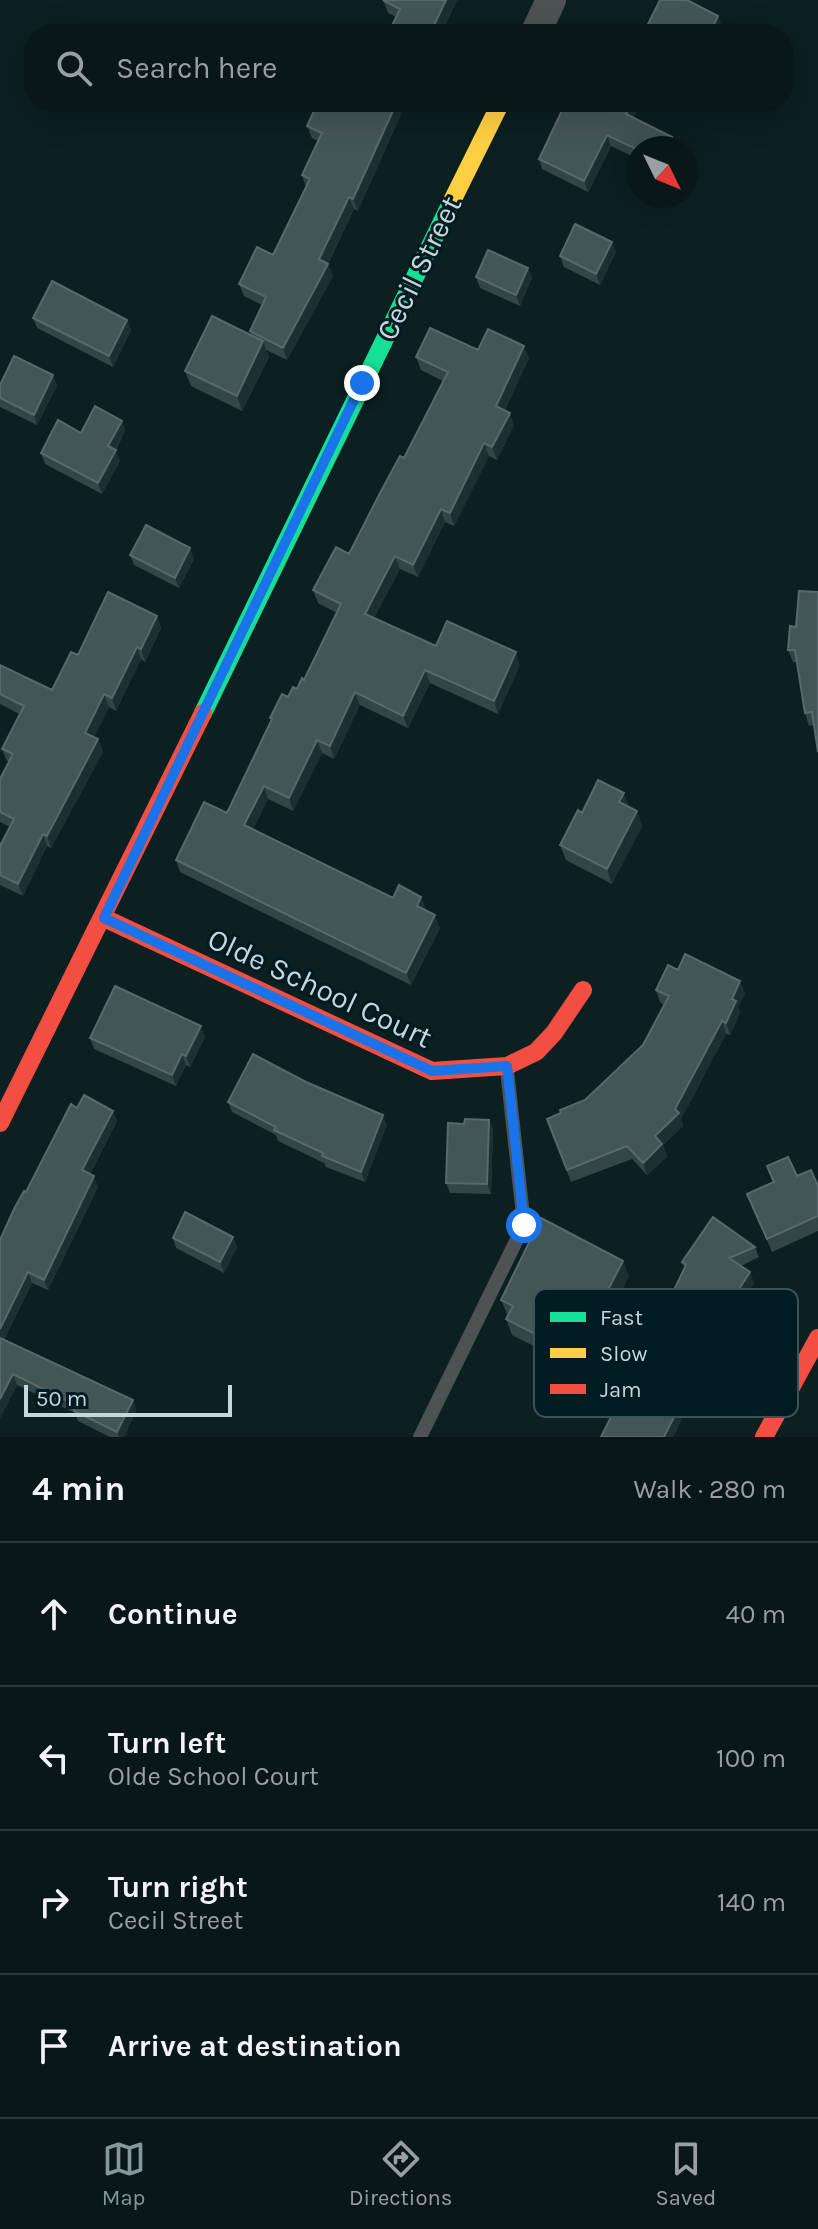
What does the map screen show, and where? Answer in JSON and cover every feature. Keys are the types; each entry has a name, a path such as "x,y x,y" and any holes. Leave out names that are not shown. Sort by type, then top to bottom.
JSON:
{"street":[{"path":"540,24 551,0"},
{"name":"Cecil Street","path":"0,1123 104,918 496,112"},
{"name":"Olde School Court","path":"104,918 432,1071 507,1066 536,1052 554,1033 583,990"},
{"path":"798,1375 818,1338"},
{"path":"764,1437 775,1417"}],"lane":[{"path":"420,1437 524,1225 507,1066"}],"building":[{"path":"383,0 446,0 435,24 393,24 400,9"},
{"path":"660,0 687,0 718,16 714,24 648,24"},
{"path":"313,112 392,112 353,199 349,197 319,259 328,264 283,348 250,331 266,297 239,284 257,247 273,255 310,179 302,175 322,133 307,126"},
{"path":"561,112 627,112 670,136 626,136 626,144 607,135 584,181 539,159"},
{"path":"575,224 612,242 596,274 560,256"},
{"path":"488,250 528,268 516,295 476,277"},
{"path":"52,281 127,320 109,356 33,318"},
{"path":"212,316 263,341 237,396 185,371"},
{"path":"430,328 478,350 488,329 524,346 496,406 510,413 492,447 484,443 450,513 441,509 413,565 395,556 365,614 436,646 447,621 516,652 494,701 425,670 403,716 355,692 330,746 317,740 289,798 264,786 244,825 393,898 399,885 421,897 417,906 435,915 406,973 176,860 204,802 227,813 282,694 288,697 293,687 297,689 302,678 304,680 341,604 313,590 336,547 349,554 400,456 404,458 448,372 416,357"},
{"path":"14,356 53,375 34,415 0,398 0,385"},
{"path":"95,406 122,421 108,446 116,450 98,483 41,453 58,420 81,433"},
{"path":"146,525 190,548 175,578 130,555"},
{"path":"799,591 818,592 818,752 812,712 805,713 795,650 788,650 790,626 796,627"},
{"path":"108,592 157,616 141,649 137,647 112,698 104,694 85,733 98,739 18,884 0,875 0,846 14,819 0,812 0,779 13,754 2,749 24,706 0,694 0,665 52,690 71,652 78,655"},
{"path":"598,780 624,793 619,802 637,811 607,869 560,845 578,810 582,813"},
{"path":"685,954 740,981 732,999 736,1001 726,1023 722,1021 675,1109 679,1113 655,1136 662,1144 643,1163 627,1146 567,1170 547,1119 585,1100 643,1045 669,996 656,990 668,965 678,970"},
{"path":"115,986 201,1026 172,1075 90,1038"},
{"path":"253,1054 306,1082 383,1115 361,1172 322,1156 323,1153 274,1130 276,1127 228,1102"},
{"path":"84,1095 113,1111 82,1170 94,1176 44,1280 28,1272 0,1329 0,1240 71,1104 77,1108"},
{"path":"465,1119 489,1120 487,1184 446,1183 448,1123 464,1124"},
{"path":"788,1157 797,1176 811,1170 818,1186 818,1216 767,1239 747,1194 774,1182 767,1166"},
{"path":"185,1212 233,1237 220,1262 173,1238"},
{"path":"713,1217 755,1247 729,1258 750,1272 739,1289 674,1289 686,1265 682,1262"},
{"path":"541,1218 623,1261 608,1289 534,1289 534,1333 506,1319 513,1306 501,1300"},
{"path":"0,1338 133,1400 117,1432 74,1411 76,1405 13,1374 0,1399"},
{"path":"611,1417 674,1417 664,1437 601,1437"}],"traffic: fast":[{"path":"203,713 451,203"}],"traffic: slow":[{"path":"451,203 496,112"}],"traffic: jam":[{"path":"0,1123 203,713"},
{"path":"104,918 432,1071 507,1066 536,1052 554,1033 583,990"},
{"path":"798,1375 818,1338"},
{"path":"764,1437 775,1417"}],"route":[{"path":"362,383 104,918 432,1071 507,1066 524,1225"}]}
